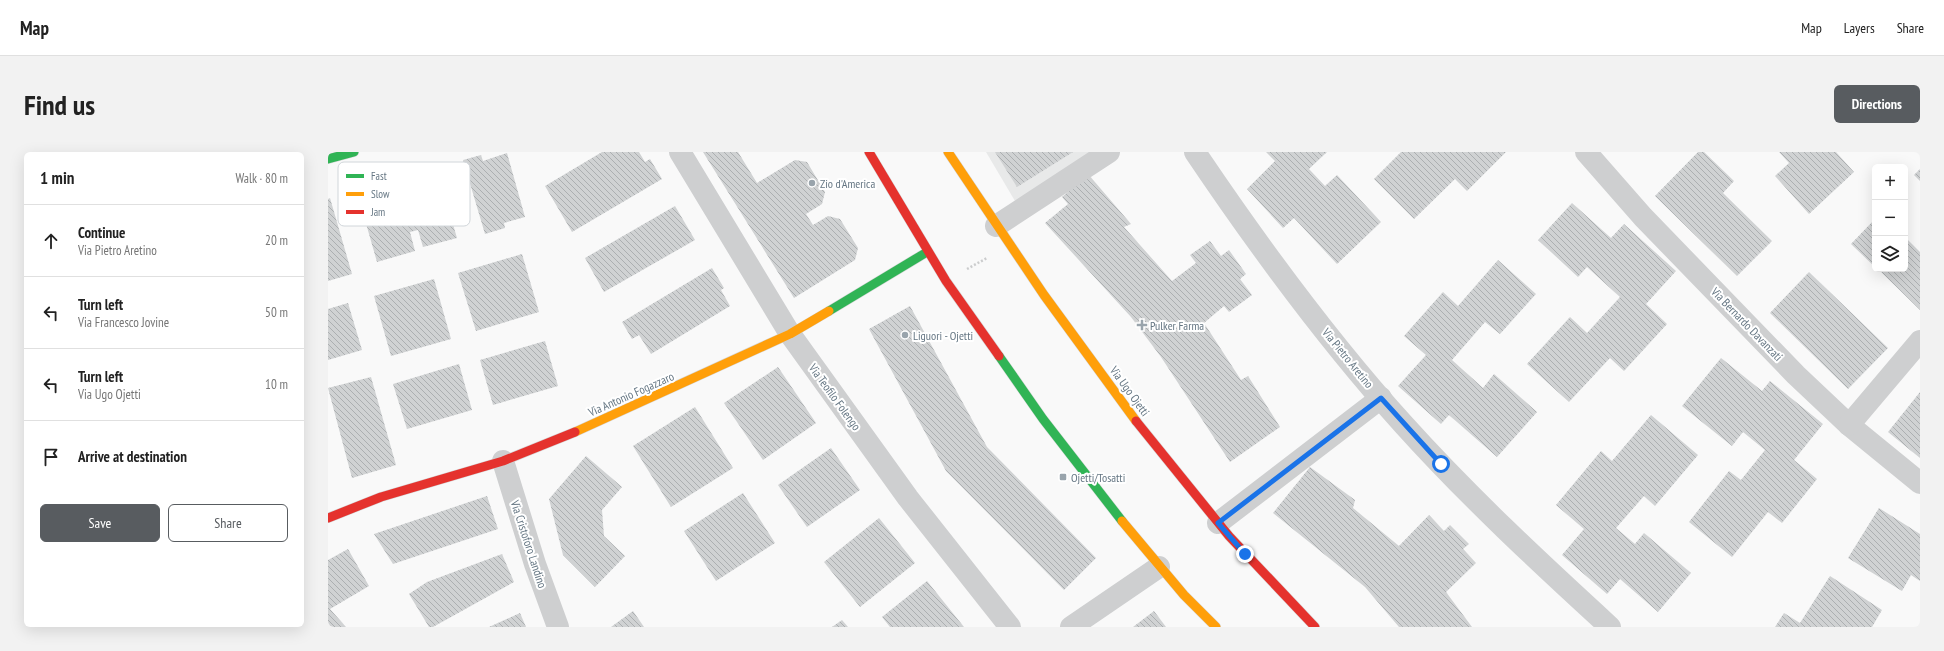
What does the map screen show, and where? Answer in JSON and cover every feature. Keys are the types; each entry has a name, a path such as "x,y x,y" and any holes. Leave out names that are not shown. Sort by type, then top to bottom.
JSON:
{"main road":[{"path":"328,159 354,152"},
{"path":"870,152 927,252 981,334 1100,494 1159,567 1216,627"},
{"name":"Via Ugo Ojetti","path":"948,152 996,226 1146,434 1218,523 1315,627"},
{"name":"Via Antonio Fogazzaro","path":"328,518 381,497 503,461 588,427 790,334 927,252"}],"street":[{"name":"Via Teofilo Folengo","path":"680,152 790,334 908,498 1010,627"},
{"path":"996,226 1109,152"},
{"name":"Via Pietro Aretino","path":"1195,152 1289,284 1381,398 1426,449 1498,521 1610,627"},
{"name":"Via Bernardo Davanzati","path":"1586,152 1648,223 1796,375 1849,425 1920,483"},
{"path":"1849,425 1920,341"},
{"path":"1218,523 1381,398"},
{"name":"Via Cristoforo Landino","path":"503,461 535,564 558,627"},
{"path":"1071,627 1159,567"}],"path":[{"path":"966,270 987,258"}],"shaded area":[{"path":"986,152 1094,152 1015,201"}],"building":[{"path":"602,152 639,152 645,162 650,159 662,179 572,232 545,186"},
{"path":"703,152 738,152 757,183 795,160 807,162 825,192 822,204 806,214 813,225 828,216 840,219 858,248 855,260 794,298"},
{"path":"995,152 1073,152 1017,187"},
{"path":"1266,152 1327,152 1309,169 1325,186 1337,175 1381,222 1337,264 1294,218 1283,228 1247,189 1275,161"},
{"path":"1401,152 1506,152 1467,191 1455,179 1414,219 1374,179"},
{"path":"1698,152 1704,152 1734,181 1723,193 1772,241 1737,276 1655,196"},
{"path":"1779,152 1836,152 1854,172 1809,214 1775,176 1789,163"},
{"path":"507,153 525,217 504,223 505,228 485,234 470,184 470,162 464,162 463,160 481,155 483,161"},
{"path":"1920,169 1920,181 1914,175"},
{"path":"1088,174 1131,224 1124,227 1172,281 1196,263 1190,255 1210,241 1221,256 1229,250 1246,274 1240,279 1252,295 1229,312 1224,306 1204,323 1241,380 1248,376 1280,427 1230,462 1161,357 1131,317 1045,223 1068,204 1062,197"},
{"path":"330,198 352,274 328,281 328,199"},
{"path":"1572,203 1611,238 1624,224 1676,271 1646,304 1667,324 1624,371 1610,358 1569,402 1527,364 1570,317 1587,333 1620,297 1587,267 1578,277 1538,240"},
{"path":"675,206 695,240 604,292 585,258"},
{"path":"1872,222 1872,264 1851,244"},
{"path":"367,226 454,226 457,238 423,247 418,230 410,232 415,251 377,262"},
{"path":"1908,240 1920,252 1920,310 1881,272 1908,272"},
{"path":"522,254 539,312 476,331 458,273"},
{"path":"1498,260 1536,294 1500,334 1485,322 1452,360 1483,388 1494,374 1537,412 1497,457 1449,415 1441,424 1398,386 1426,355 1404,336 1443,292 1458,306"},
{"path":"712,268 724,288 721,290 730,306 651,354 639,335 632,339 622,322"},
{"path":"1809,272 1888,348 1848,389 1770,313"},
{"path":"434,279 451,339 391,356 374,296"},
{"path":"348,303 362,350 328,360 328,309"},
{"path":"910,306 987,447 1096,558 1064,590 946,471 869,329"},
{"path":"545,341 558,386 493,405 480,360"},
{"path":"1721,358 1762,391 1770,381 1823,424 1794,460 1817,479 1782,523 1768,512 1732,557 1689,522 1729,471 1741,480 1765,450 1743,432 1732,446 1682,406"},
{"path":"459,364 472,410 407,429 393,384"},
{"path":"778,367 816,423 763,460 724,403"},
{"path":"371,377 396,465 352,478 328,388"},
{"path":"1920,392 1920,458 1888,432"},
{"path":"695,407 733,468 671,507 633,446"},
{"path":"1651,415 1698,455 1655,506 1644,496 1616,528 1635,544 1644,533 1691,573 1658,612 1620,579 1607,594 1562,555 1584,529 1556,505 1601,451 1612,461"},
{"path":"831,448 860,490 807,527 778,485"},
{"path":"586,456 622,487 602,510 604,536 625,556 595,587 563,555 549,499"},
{"path":"1310,467 1355,500 1353,508 1399,546 1429,515 1444,531 1450,525 1469,544 1463,549 1476,563 1446,592 1472,627 1399,627 1365,587 1273,513"},
{"path":"743,493 775,543 716,581 684,531"},
{"path":"487,496 498,529 393,564 374,534"},
{"path":"1879,508 1920,534 1920,581 1911,575 1902,591 1848,558"},
{"path":"879,518 915,563 860,607 824,562"},
{"path":"348,549 369,586 330,609 346,627 328,627 328,560"},
{"path":"502,554 514,582 433,627 429,627 409,594 427,582"},
{"path":"1830,576 1882,610 1872,627 1775,627 1784,613 1800,623"},
{"path":"927,581 964,627 890,627 882,617"},
{"path":"633,611 644,627 611,627"},
{"path":"1154,611 1166,627 1133,627"},
{"path":"520,613 526,627 489,627"},
{"path":"842,620 848,627 832,627"}],"traffic: fast":[{"path":"328,159 354,152"},
{"path":"829,311 927,252"},
{"path":"999,356 1043,419 1122,521"}],"traffic: slow":[{"path":"948,152 1044,295 1136,421"},
{"path":"575,432 790,334 829,311"},
{"path":"1122,521 1184,595 1216,627"}],"traffic: jam":[{"path":"869,152 946,281 999,356"},
{"path":"1136,421 1229,536 1315,627"},
{"path":"328,518 381,497 503,461 575,432"}],"place":[{"name":"Zio d'America","path":"812,183"},
{"name":"Pulker Farma","path":"1142,325"},
{"name":"Liguori - Ojetti","path":"905,335"},
{"name":"Ojetti/Tosatti","path":"1063,477"}],"route":[{"path":"1245,554 1218,523 1381,398 1441,464"}]}
